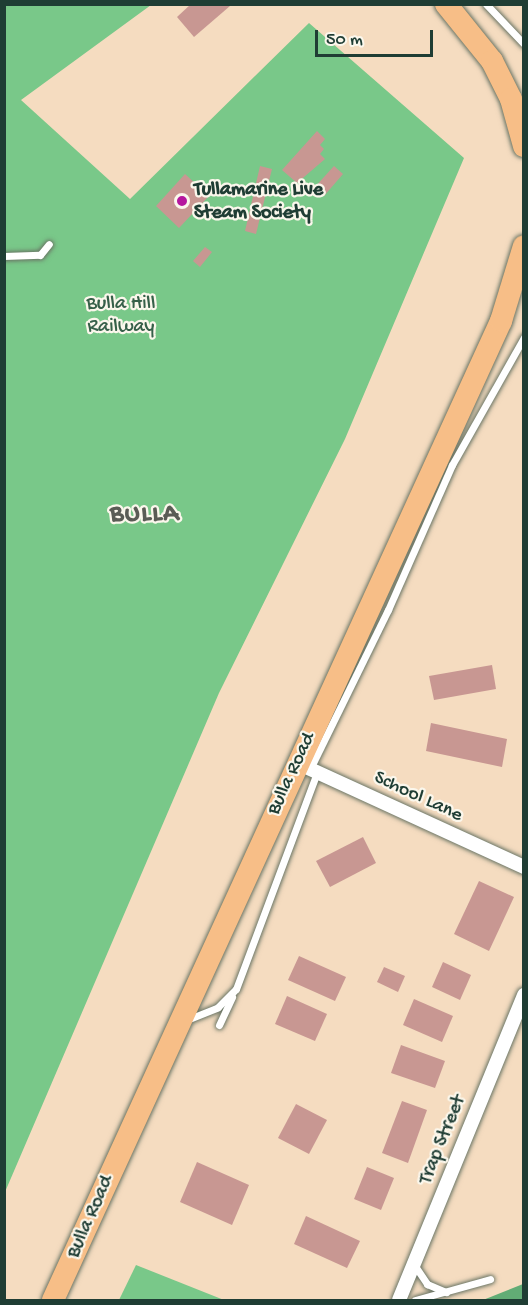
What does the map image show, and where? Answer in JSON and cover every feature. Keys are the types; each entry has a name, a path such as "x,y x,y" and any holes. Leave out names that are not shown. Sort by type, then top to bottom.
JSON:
{"main road":[{"path":"446,4 492,61 511,99 524,146"},
{"name":"Bulla Road","path":"53,1300 176,1028 308,768 501,321 524,246"}],"street":[{"name":"School Lane","path":"308,768 524,867"},
{"name":"Trap Street","path":"399,1300 524,995"}],"lane":[{"path":"486,4 524,44"},
{"path":"4,256 40,255 49,244"},
{"name":"Bulla Road","path":"308,768 388,610 452,465 524,337"},
{"path":"219,1025 236,989 308,768"},
{"path":"176,1028 218,1007 236,989"},
{"path":"414,1263 427,1284 450,1292"},
{"path":"415,1300 490,1279"}],"green space":[{"name":"Bulla Hill Railway","path":"5,5 151,5 21,100 130,199 309,23 464,158 345,439 219,693 5,1192"},
{"path":"136,1265 224,1300 119,1300"},
{"path":"523,1284 523,1300 483,1300"}],"building":[{"path":"191,4 228,4 230,6 194,37 177,17"},
{"path":"317,131 325,139 320,145 324,149 320,154 325,159 297,183 282,170"},
{"path":"260,166 272,169 256,234 245,231"},
{"path":"334,166 343,174 324,196 314,188"},
{"name":"Tullamarine Live Steam Society","path":"185,174 209,196 179,228 156,206"},
{"path":"205,247 212,252 200,267 193,261"},
{"path":"492,665 496,689 434,700 429,676"},
{"path":"431,723 507,739 502,767 426,751"},
{"path":"363,837 376,863 330,887 316,861"},
{"path":"479,881 514,897 489,951 454,934"},
{"path":"299,956 346,977 335,1001 288,980"},
{"path":"443,962 471,975 460,1000 432,987"},
{"path":"384,967 405,976 398,992 377,982"},
{"path":"287,996 327,1014 315,1041 275,1024"},
{"path":"414,999 453,1016 442,1042 403,1025"},
{"path":"401,1045 445,1061 435,1088 391,1073"},
{"path":"402,1101 427,1110 408,1163 382,1153"},
{"path":"296,1104 327,1120 309,1154 278,1138"},
{"path":"197,1162 249,1185 232,1225 180,1202"},
{"path":"367,1167 394,1178 381,1210 354,1199"},
{"path":"306,1216 360,1241 347,1268 294,1244"}],"place":[{"name":"Tullamarine Live Steam Society","path":"182,201"}],"district":[{"name":"BULLA","path":"145,516"}]}
